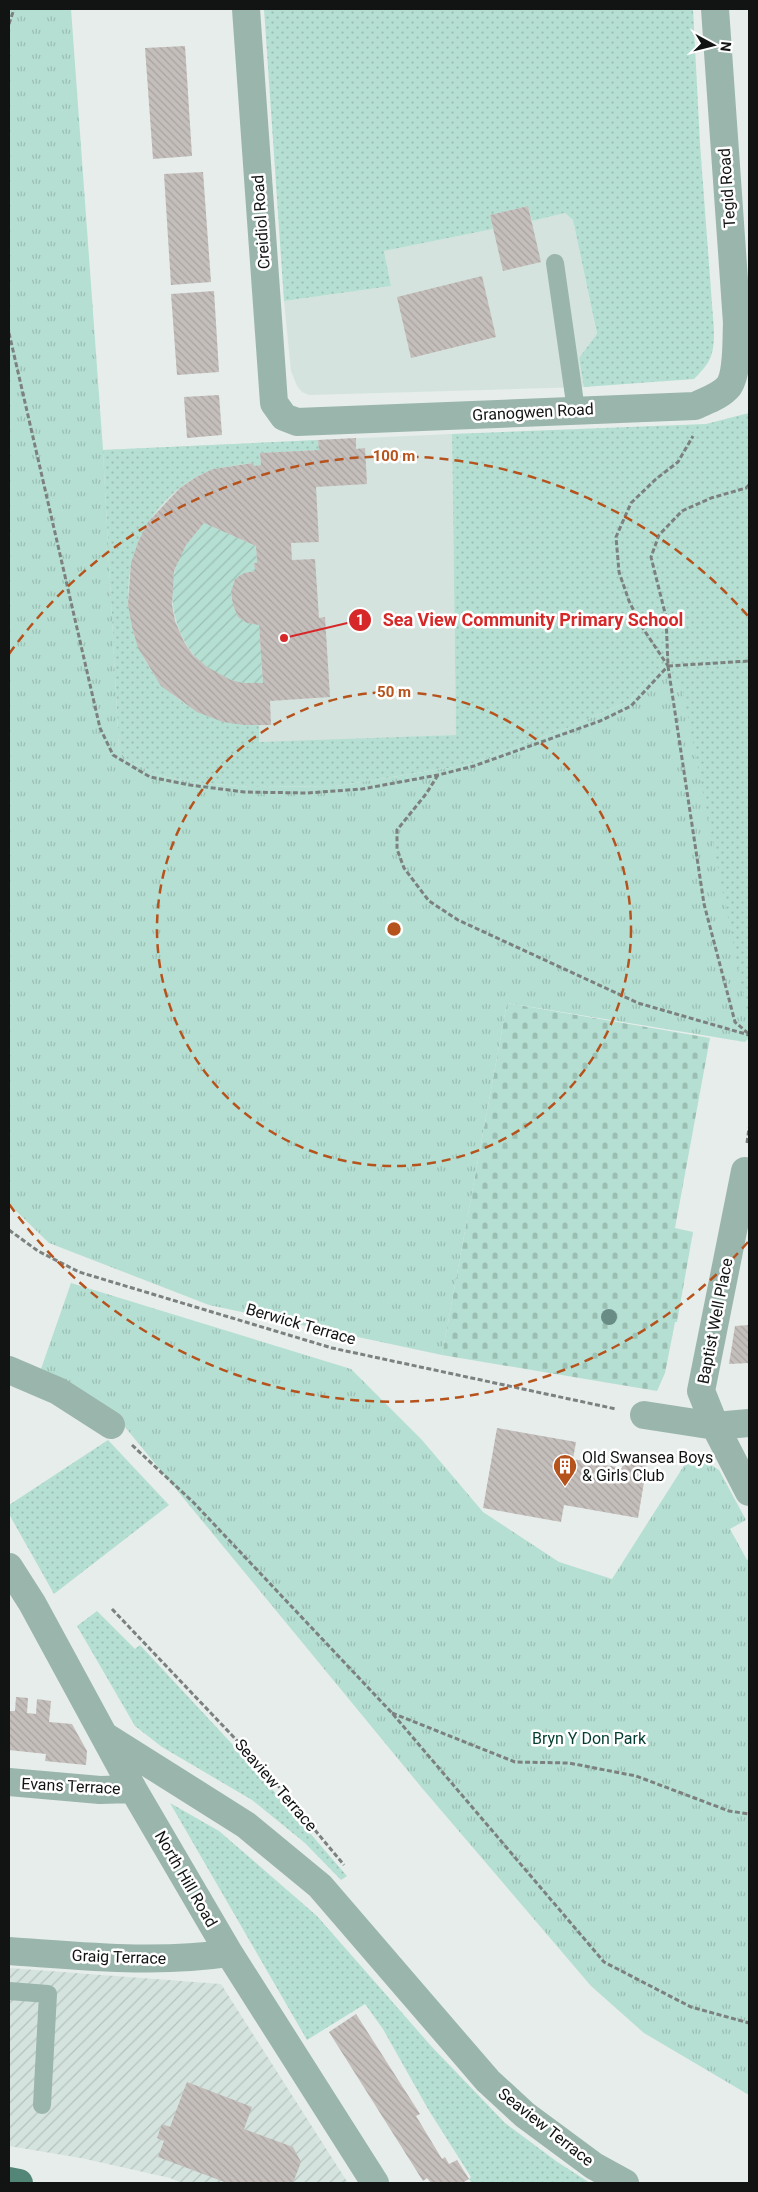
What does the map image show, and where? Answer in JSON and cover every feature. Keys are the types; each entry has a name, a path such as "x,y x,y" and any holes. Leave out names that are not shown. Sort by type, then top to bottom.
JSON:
{"main road":[{"path":"9,2181 19,2183"}],"street":[{"name":"Creidiol Road","path":"246,9 274,404 284,417 297,422"},
{"name":"Tegid Road","path":"715,9 736,323 742,369"},
{"name":"Granogwen Road","path":"297,422 694,406 715,397 729,386 742,369"},
{"name":"Baptist Well Place","path":"745,1171 742,1227 702,1391 715,1426 749,1492"},
{"path":"9,1370 58,1391 112,1426"},
{"path":"644,1415 715,1426 749,1423"},
{"name":"North Hill Road","path":"9,1567 20,1606 102,1733 229,1953 375,2183"},
{"name":"Seaview Terrace","path":"102,1733 246,1825 288,1857 320,1886 488,2081 525,2115 594,2166 625,2183"},
{"name":"Evans Terrace","path":"9,1782 100,1790 133,1789"},
{"name":"Graig Terrace","path":"9,1950 142,1960 196,1958 229,1953"}],"lane":[{"path":"554,263 576,410"},
{"path":"9,1991 48,1994 42,2105"}],"path":[{"path":"9,24 14,9"},
{"path":"9,334 100,728 113,755 150,777 190,785 244,792 307,793 362,789 438,775 474,766 600,721 631,706 668,666 749,661"},
{"path":"668,666 642,627 629,601 620,572 616,537 631,503 656,479 678,462 693,436 694,406"},
{"path":"749,485 746,488 711,498 682,511 659,535 650,557 666,617 668,666 704,904 735,1022 749,1035"},
{"path":"438,775 426,794 397,830 397,849 404,868 429,901 458,920 638,1003 749,1035"},
{"name":"Berwick Terrace","path":"9,1230 38,1251 79,1272 332,1348 600,1406"},
{"path":"112,1426 194,1503 392,1713 604,1962 691,2007 749,2023"},
{"name":"Seaview Terrace","path":"112,1609 265,1770 348,1869"},
{"path":"392,1713 515,1762 569,1763 636,1776 729,1811 749,1814"}],"shaded area":[{"path":"528,206 532,221 565,213 573,220 597,335 579,358 584,387 309,395 302,392 297,386 291,371 284,301 391,286 384,251 493,229 490,215"},
{"path":"452,434 456,735 119,750 103,450"},
{"path":"9,1968 221,1984 348,2183 182,2183 170,2178 81,2158 9,2146"}],"green space":[{"path":"9,9 71,9 103,450 119,750 127,760 158,775 192,782 251,787 336,786 467,765 570,727 631,700 652,675 681,683 749,1023 749,1038 745,1042 507,1003 442,1355 209,1305 49,1243 9,1204"},
{"path":"264,9 693,9 700,144 714,331 712,352 704,368 694,379 584,387 579,358 597,334 573,220 565,213 532,221 528,206 490,215 493,229 384,251 391,286 284,301"},
{"path":"749,413 749,1023 652,675 631,700 570,727 467,765 336,786 251,787 192,782 158,775 127,760 119,750 103,450 318,440 319,450 260,453 261,465 254,466 253,463 223,468 208,471 194,478 159,508 137,545 129,586 132,627 148,665 175,696 212,717 259,725 259,742 456,735 452,434 706,424"},
{"path":"204,523 256,546 257,563 254,563 255,571 244,573 231,592 235,611 238,615 246,621 259,625 263,683 243,683 223,677 206,667 192,653 182,636 175,617 172,597 174,576 181,552"},
{"path":"507,1003 710,1038 675,1228 693,1232 677,1322 675,1322 665,1373 657,1391 442,1355"},
{"name":"Bryn Y Don Park","path":"71,1283 351,1369 422,1440 483,1512 559,1562 612,1579 692,1453 719,1470 746,1520 730,1529 747,1560 749,1559 749,2095 644,2033 591,1986 422,1788 120,1421 41,1369"},
{"path":"108,1440 169,1505 54,1594 9,1514 9,1505"},
{"path":"97,1611 135,1649 140,1645 246,1759 347,1876 341,1880 305,1843 252,1800 162,1747 135,1726 77,1626"},
{"path":"170,1803 219,1831 317,1916 432,2047 505,2123 556,2161 590,2183 472,2183 469,2179 471,2177 428,2109 383,2029 365,2004 307,2040"}],"building":[{"path":"185,46 192,156 153,159 145,48"},
{"path":"203,172 211,282 171,285 164,174"},
{"path":"528,206 541,262 503,271 490,215"},
{"path":"482,276 496,337 411,358 397,297"},
{"path":"214,291 219,372 177,375 171,294"},
{"path":"219,395 222,435 187,438 184,397"},
{"path":"356,438 356,449 365,448 367,484 316,487 319,542 291,543 292,560 315,559 319,618 325,617 330,697 270,701 271,725 244,725 223,722 197,712 161,686 138,648 128,605 131,563 138,542 148,522 180,488 196,477 213,469 253,463 254,466 261,465 260,453 319,450 318,440","holes":["204,523 256,546 257,563 254,563 255,571 244,573 235,579 231,592 233,605 238,617 247,623 259,625 263,683 243,683 231,680 207,667 193,655 184,642 175,621 172,605 174,571 186,545"]},
{"path":"749,1325 749,1363 729,1364 735,1326"},
{"name":"Old Swansea Boys & Girls Club","path":"497,1428 576,1442 573,1459 622,1468 625,1453 648,1458 638,1518 564,1505 561,1522 483,1508"},
{"path":"16,1697 28,1698 27,1713 36,1714 37,1699 51,1701 49,1722 72,1724 87,1751 86,1765 45,1761 46,1754 9,1750 9,1711 15,1711"},
{"path":"356,2014 420,2114 416,2116 442,2159 445,2157 449,2164 457,2160 469,2179 462,2183 431,2183 427,2178 423,2181 329,2032"},
{"path":"187,2082 252,2107 244,2129 293,2147 301,2162 293,2183 227,2183 158,2157 164,2141 157,2138 162,2124 170,2127"}],"place":[{"name":"Sea View Community Primary School","path":"284,638"},
{"name":"Old Swansea Boys & Girls Club","path":"565,1487"}]}
